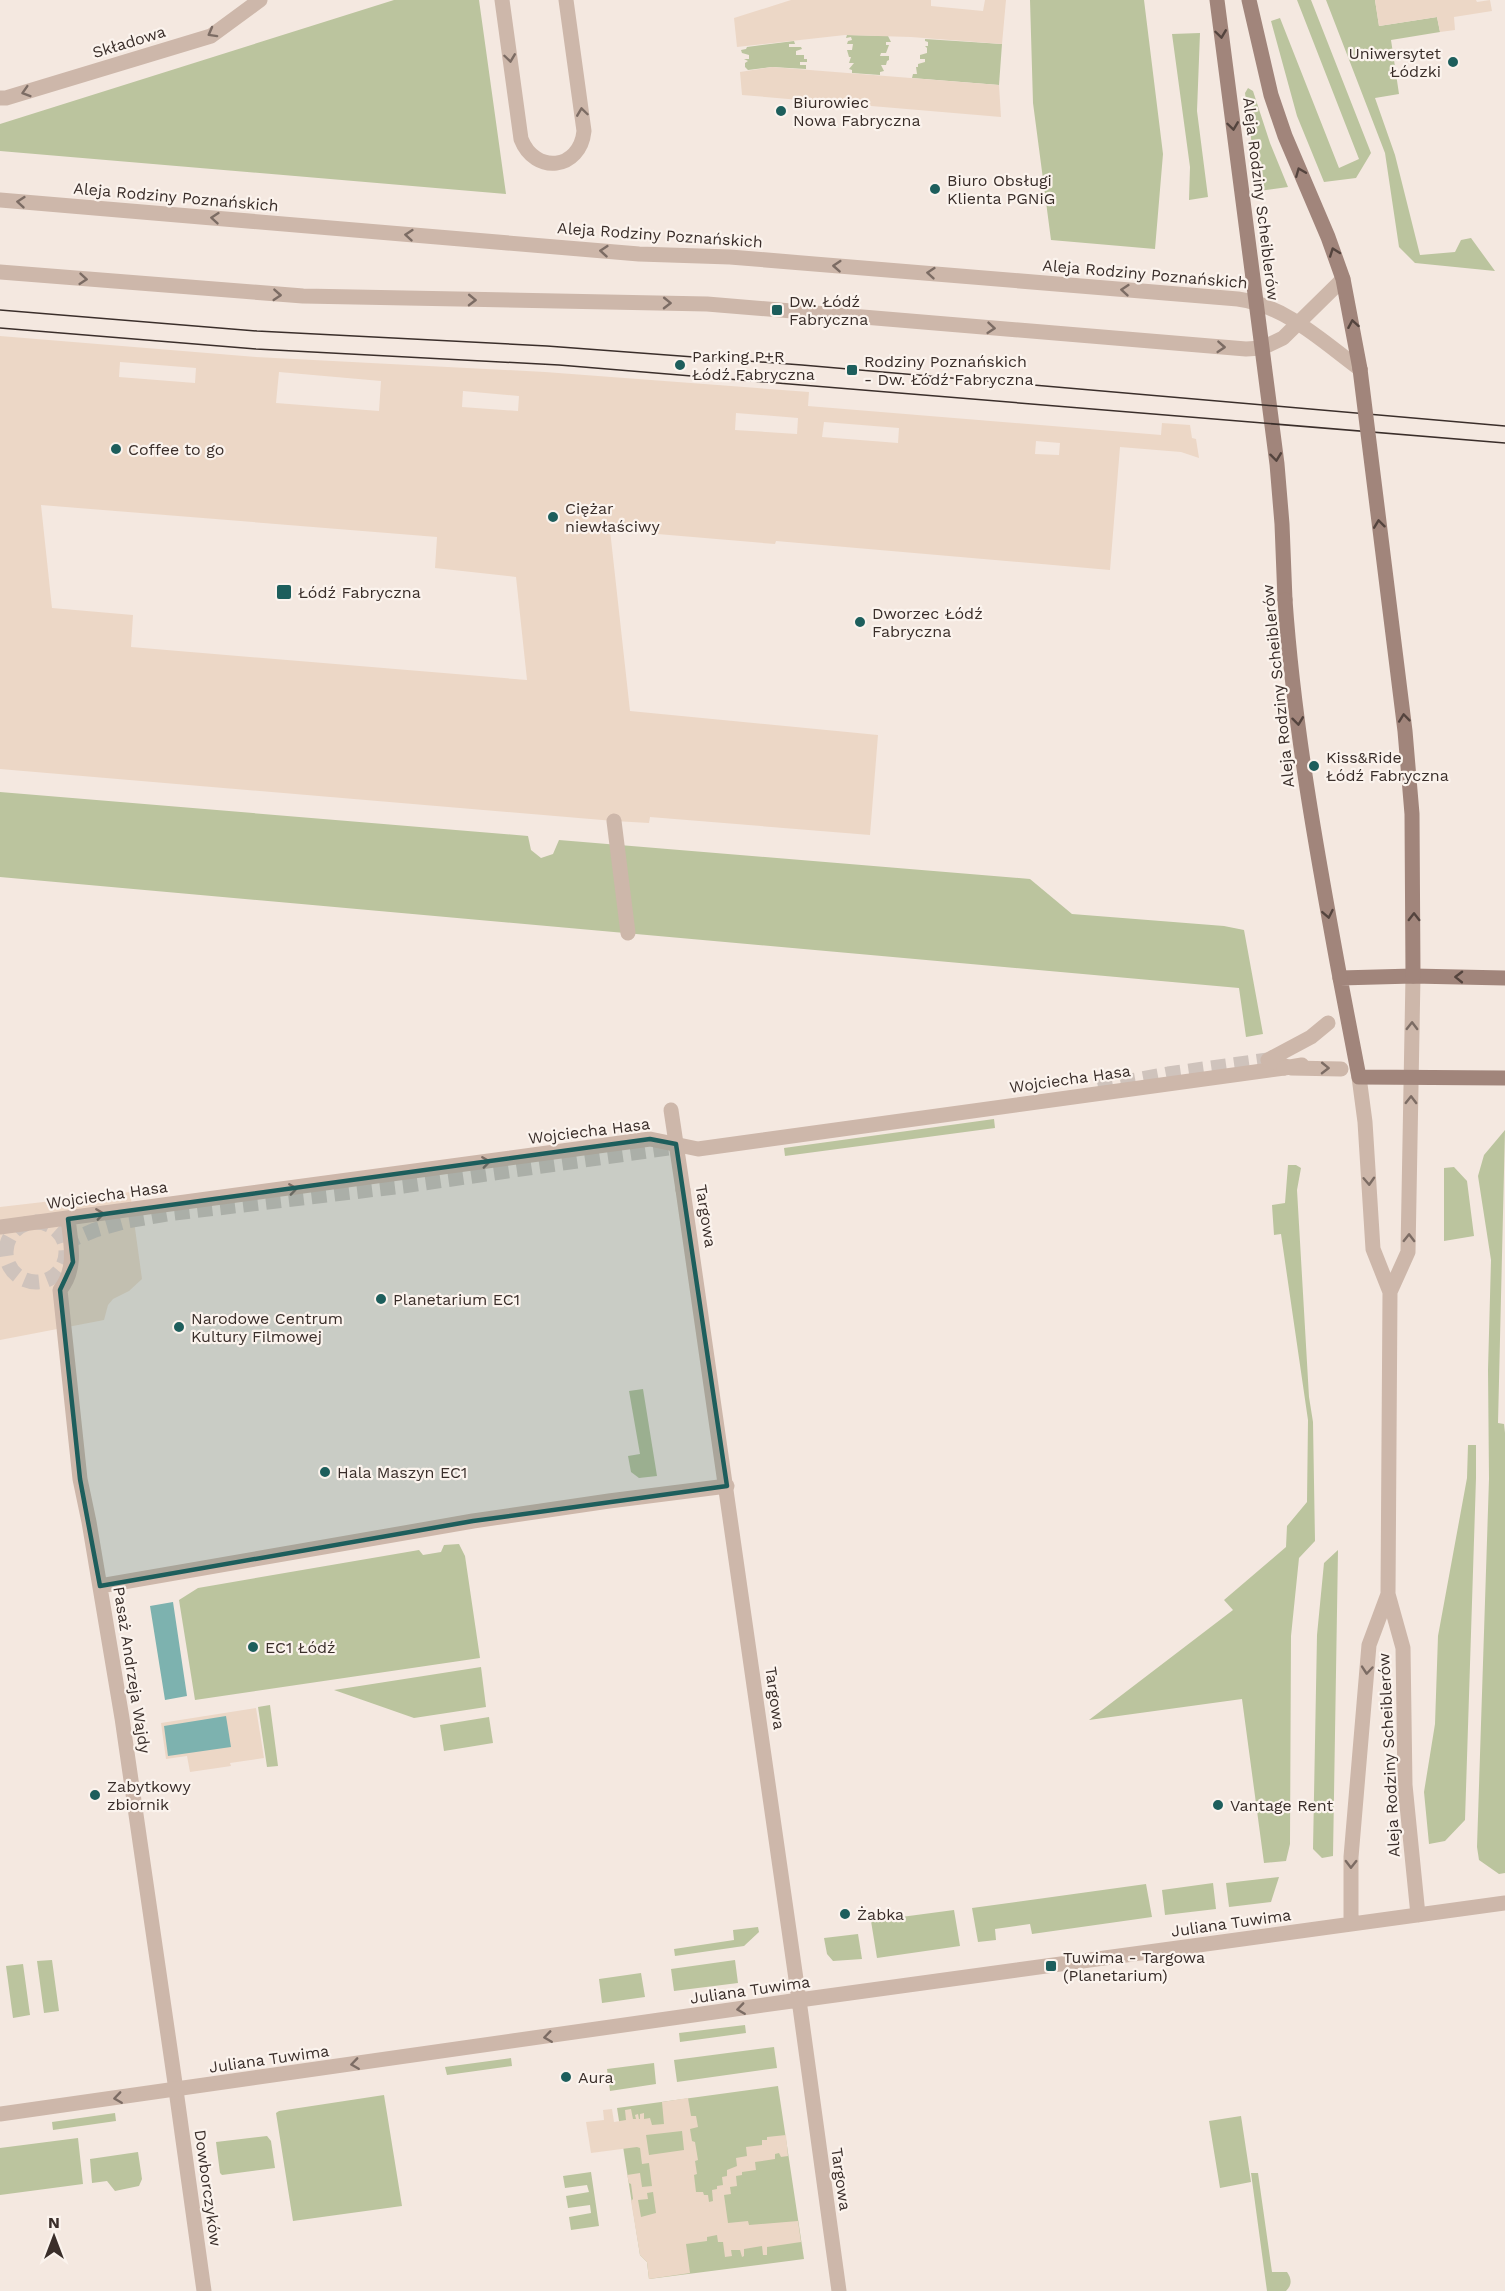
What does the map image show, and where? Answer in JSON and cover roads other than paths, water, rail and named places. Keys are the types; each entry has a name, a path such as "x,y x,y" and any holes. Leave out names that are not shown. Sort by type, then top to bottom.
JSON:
{"main road":[{"name":"Aleja Rodziny Scheiblerów","path":"1217,0 1279,481 1291,669 1316,848 1359,1077"},
{"name":"Aleja Rodziny Scheiblerów","path":"1249,0 1260,52 1275,105 1343,279 1360,369 1406,730 1412,814 1413,976"},
{"path":"1340,978 1413,976 1505,978"},
{"path":"1359,1077 1505,1078"}],"street":[{"name":"Składowa","path":"0,98 211,36 260,0"},
{"path":"502,0 521,139 533,158 557,164 578,152 584,131 566,0"},
{"name":"Aleja Rodziny Poznańskich","path":"0,200 629,253 730,257 1184,294 1256,301 1299,324"},
{"path":"0,272 303,296 707,304 1179,344 1262,348 1283,338 1343,279"},
{"path":"1299,324 1360,369"},
{"path":"615,821 628,933"},
{"name":"Aleja Rodziny Scheiblerów","path":"1390,1293 1408,1252 1413,976"},
{"path":"1328,1023 1311,1037 1268,1060 1291,1068 1341,1069"},
{"name":"Wojciecha Hasa","path":"0,1227 650,1139 698,1149 1302,1065"},
{"name":"Aleja Rodziny Scheiblerów","path":"1359,1077 1365,1122 1373,1249 1390,1293 1388,1594 1403,1648 1406,1785 1418,1915"},
{"name":"Targowa","path":"671,1110 727,1486 839,2291"},
{"name":"Pasaż Andrzeja Wajdy","path":"68,1219 73,1262 67,1282 60,1290 80,1479 122,1718 176,2090"},
{"path":"100,1586 473,1521 727,1486"},
{"name":"Aleja Rodziny Scheiblerów","path":"1351,1924 1351,1857 1369,1645 1388,1594"},
{"name":"Juliana Tuwima","path":"0,2114 799,2000 1505,1903"},
{"name":"Dowborczyków","path":"176,2090 204,2291"}],"water":[{"path":"173,1602 187,1696 165,1700 150,1606"},
{"path":"226,1716 231,1747 168,1756 164,1726"}],"tunnel":[{"path":"1098,1087 1168,1074 1268,1060"},
{"path":"64,1243 95,1230 127,1221 167,1214 403,1186 682,1146"},
{"path":"30,1222 42,1222 53,1227 61,1235 66,1252 64,1264 53,1277 42,1282 30,1282 19,1277 11,1269 6,1258 6,1246 11,1235 19,1227 30,1222"}],"tram line":[{"path":"0,310 257,331 547,346 802,365 1505,426"},
{"path":"0,328 256,349 559,365 1505,443"}],"place":[{"name":"Uniwersytet Łódzki","path":"1453,62"},
{"name":"Biurowiec Nowa Fabryczna","path":"781,111"},
{"name":"Biuro Obsługi Klienta PGNiG","path":"935,189"},
{"name":"Dw. Łódź Fabryczna","path":"777,310"},
{"name":"Parking P+R Łódź Fabryczna","path":"680,365"},
{"name":"Rodziny Poznańskich - Dw. Łódź Fabryczna","path":"852,370"},
{"name":"Coffee to go","path":"116,449"},
{"name":"Ciężar niewłaściwy","path":"553,517"},
{"name":"Łódź Fabryczna","path":"284,592"},
{"name":"Dworzec Łódź Fabryczna","path":"860,622"},
{"name":"Kiss&Ride Łódź Fabryczna","path":"1314,766"},
{"name":"Planetarium EC1","path":"381,1299"},
{"name":"Narodowe Centrum Kultury Filmowej","path":"179,1327"},
{"name":"Hala Maszyn EC1","path":"325,1472"},
{"name":"EC1 Łódź","path":"253,1647"},
{"name":"Zabytkowy zbiornik","path":"95,1795"},
{"name":"Vantage Rent","path":"1218,1805"},
{"name":"Żabka","path":"845,1914"},
{"name":"Tuwima - Targowa (Planetarium)","path":"1051,1966"},
{"name":"Aura","path":"566,2077"}]}
